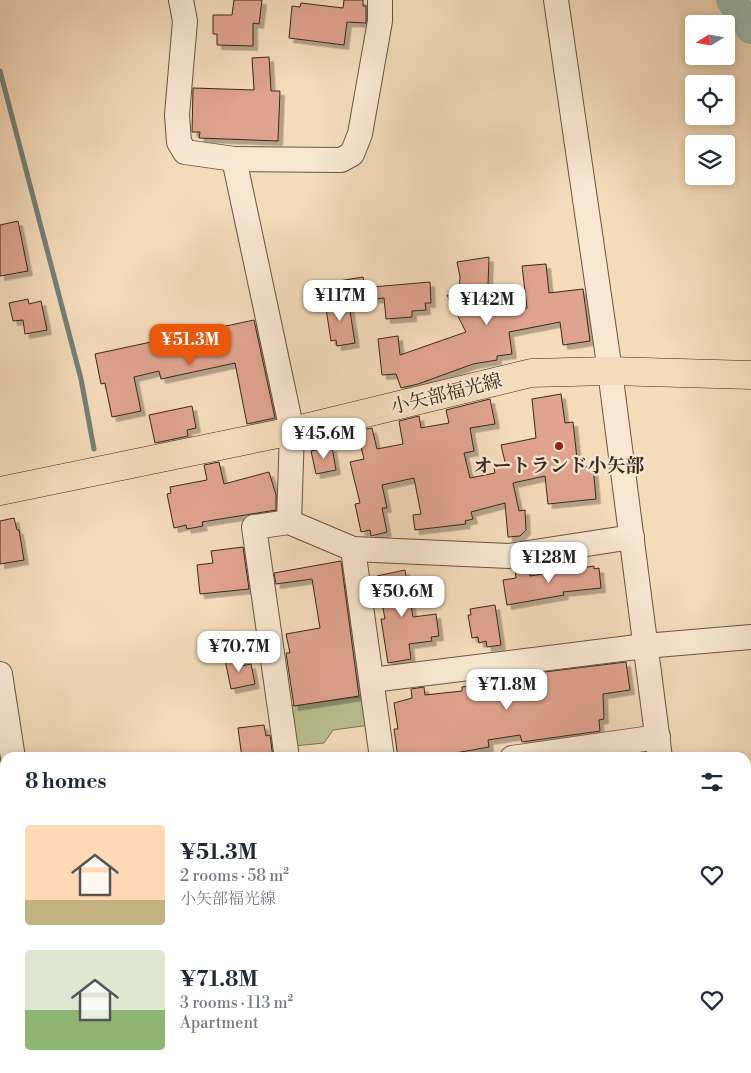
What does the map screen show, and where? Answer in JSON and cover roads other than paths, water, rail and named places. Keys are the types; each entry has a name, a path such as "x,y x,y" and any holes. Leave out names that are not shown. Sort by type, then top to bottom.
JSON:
{"main road":[{"name":"小矢部福光線","path":"0,491 292,430 531,373 610,370 751,375"}],"street":[{"path":"181,0 185,22 177,115 178,142 185,152 234,159 341,160 352,154 360,134 380,21 380,0"},
{"path":"556,0 610,370 659,747 592,752"},
{"path":"234,159 292,430 290,522"},
{"path":"286,752 254,527 290,522 353,549 508,556 632,537"},
{"path":"353,549 381,752"},
{"path":"372,680 645,646 751,637"},
{"path":"0,674 12,752"}],"waterway":[{"path":"731,0 751,29"},
{"path":"0,71 81,379 94,449"}],"place":[{"name":"オートランド小矢部","path":"559,446"}]}
